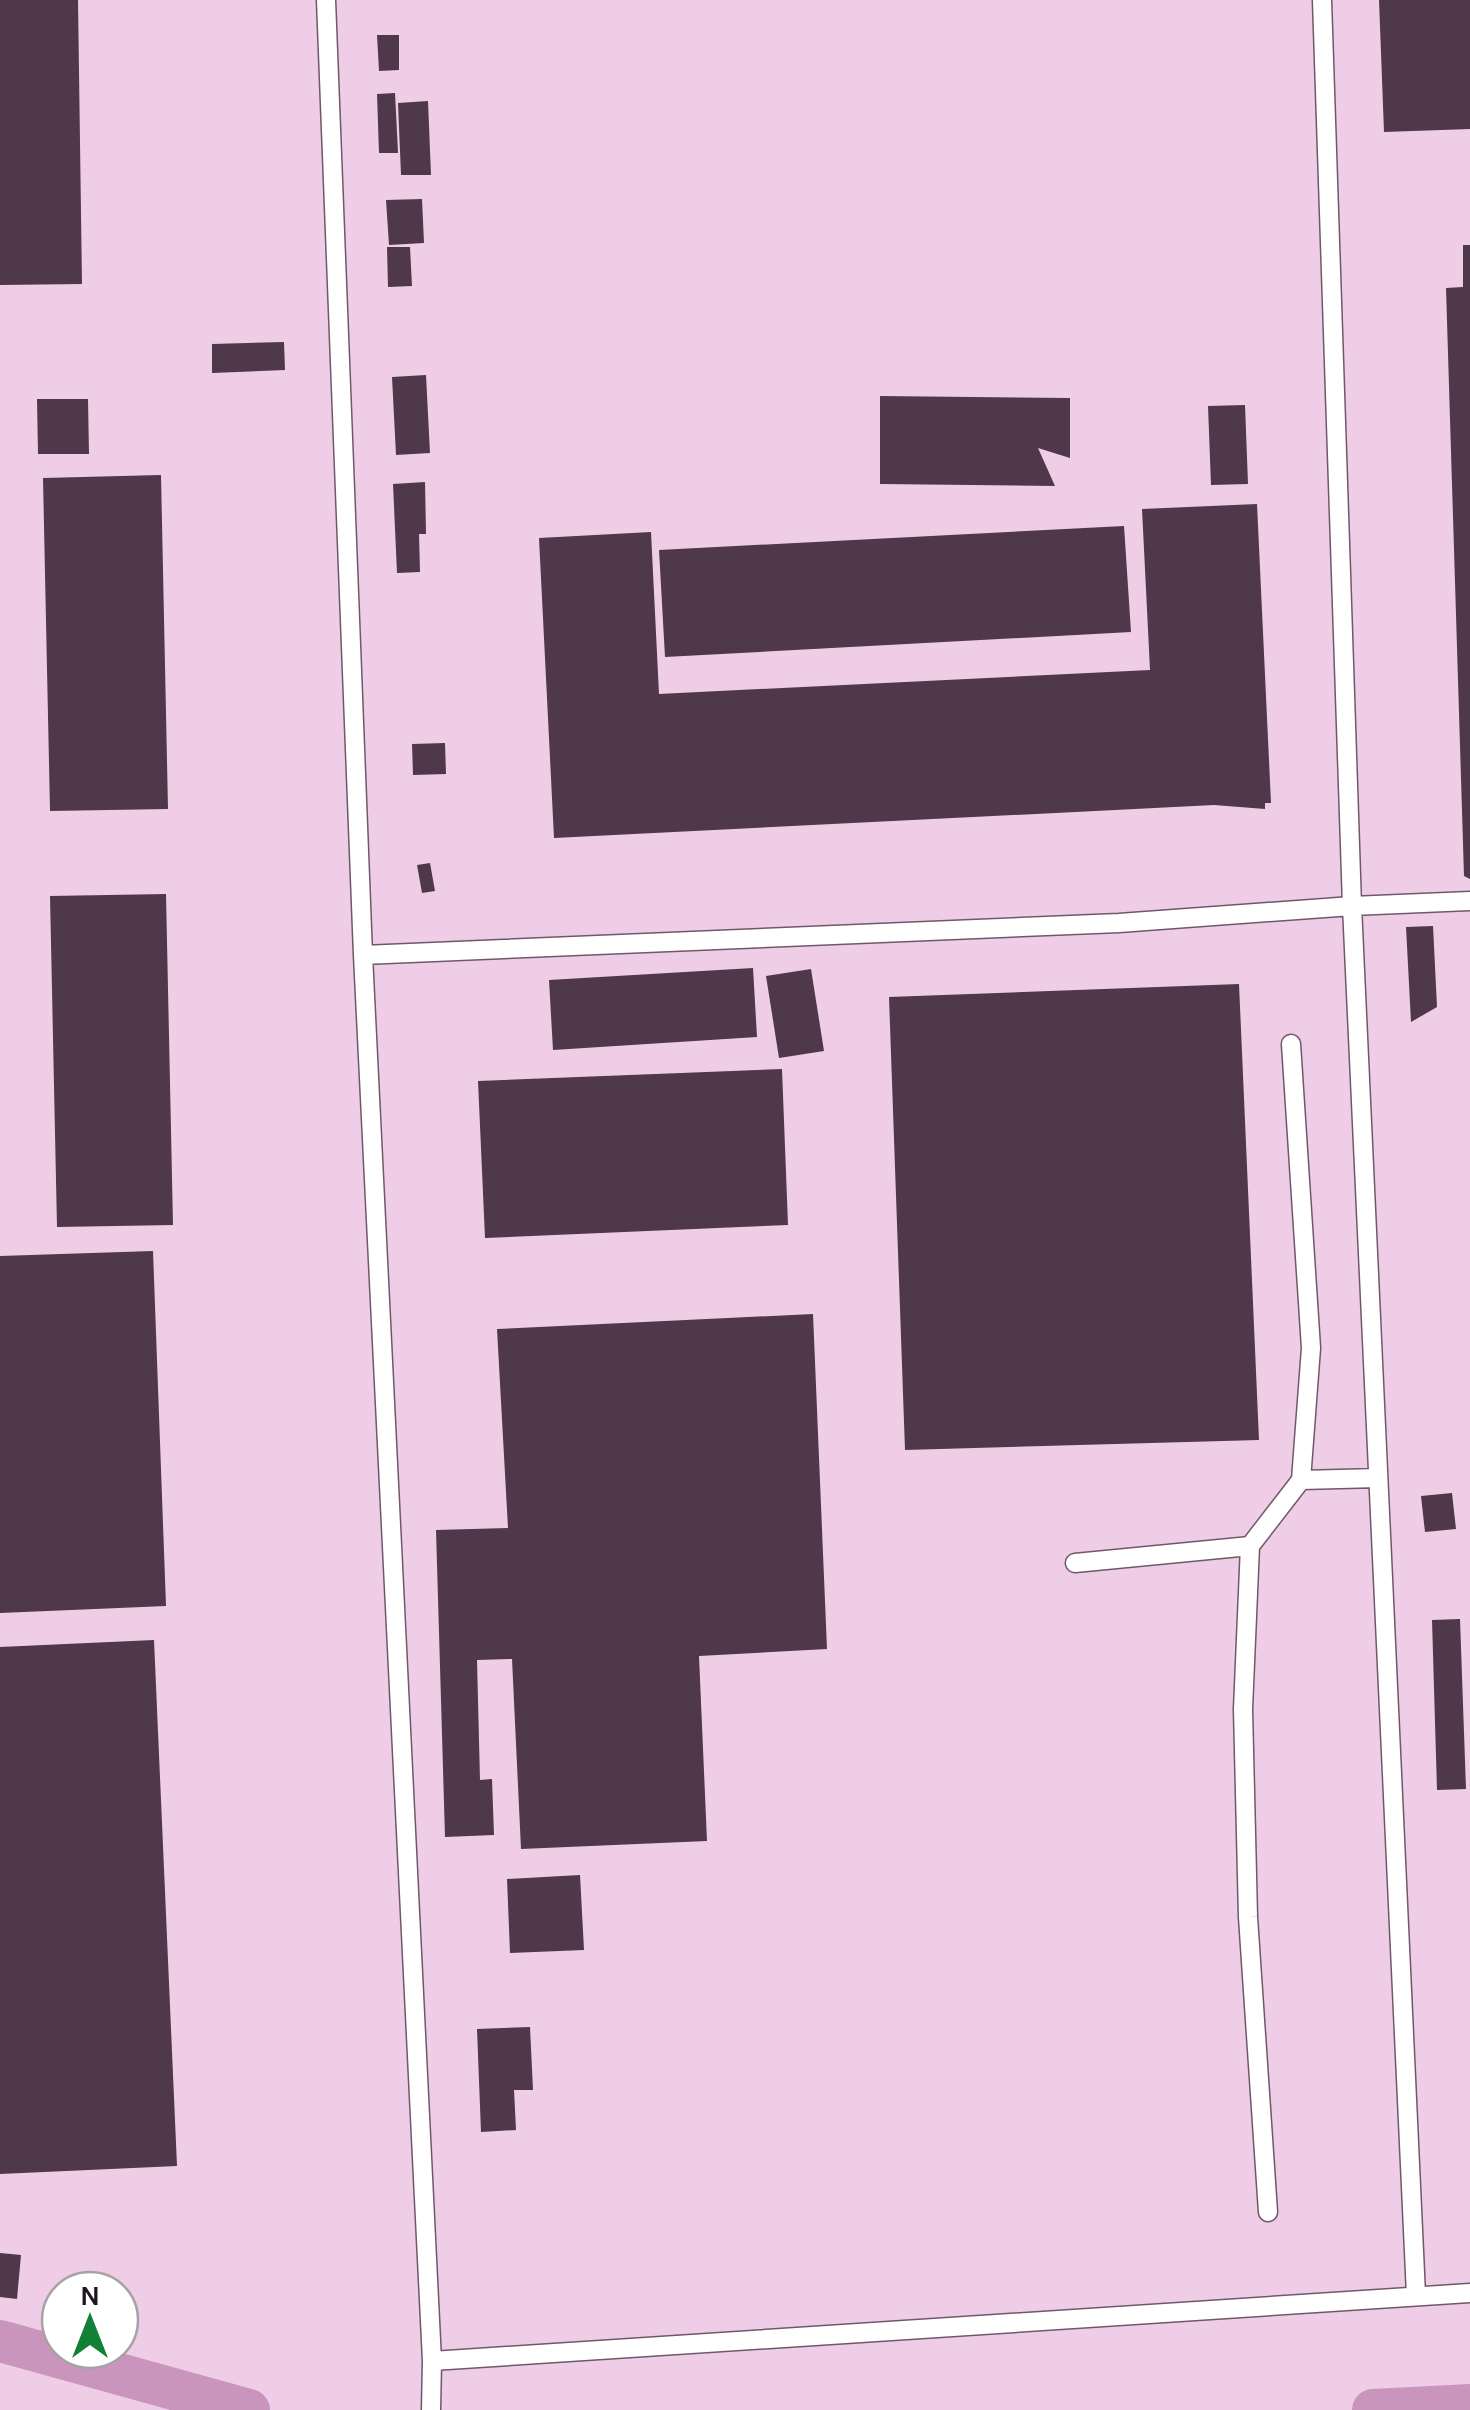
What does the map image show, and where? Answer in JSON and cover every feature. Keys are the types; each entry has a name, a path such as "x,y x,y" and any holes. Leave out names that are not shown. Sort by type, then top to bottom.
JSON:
{"lane":[{"path":"1322,0 1352,906 1416,2295"},
{"path":"330,1 362,955 432,2361 431,2410"},
{"path":"362,955 1119,923 1352,906 1470,902"},
{"path":"1268,2212 1248,1918 1243,1709 1250,1546 1301,1480 1310,1348 1291,1044"},
{"path":"1301,1480 1378,1478"},
{"path":"1075,1563 1250,1546"},
{"path":"432,2361 1470,2293"}],"shaded area":[{"path":"0,0 1470,0 1470,2410 0,2410"}],"building":[{"path":"0,0 78,0 82,284 0,285"},
{"path":"1379,0 1470,0 1470,129 1384,132"},
{"path":"377,35 399,35 399,70 379,71"},
{"path":"395,93 398,153 379,153 377,94"},
{"path":"428,101 431,175 401,175 398,103"},
{"path":"422,199 424,243 389,245 386,200"},
{"path":"1463,245 1470,245 1470,879 1464,876 1446,288 1463,287"},
{"path":"387,247 410,247 412,286 388,287"},
{"path":"284,342 285,370 212,373 212,344"},
{"path":"426,375 430,453 396,455 392,377"},
{"path":"880,396 1070,398 1070,458 1038,448 1055,486 880,484"},
{"path":"37,399 88,399 89,454 38,454"},
{"path":"1245,405 1248,484 1211,485 1208,406"},
{"path":"161,475 168,809 50,811 43,478"},
{"path":"425,482 426,534 419,534 420,572 397,573 393,484"},
{"path":"1257,504 1271,803 1265,803 1265,809 1214,805 554,838 539,538 651,532 659,694 1150,670 1142,509"},
{"path":"1124,526 1131,632 665,657 659,550"},
{"path":"445,743 446,774 413,775 412,744"},
{"path":"430,863 435,891 422,893 417,865"},
{"path":"166,894 173,1225 57,1227 50,896"},
{"path":"1433,926 1437,1007 1411,1022 1406,927"},
{"path":"753,968 757,1037 553,1050 549,980"},
{"path":"811,969 824,1051 779,1058 766,976"},
{"path":"1239,984 1259,1440 905,1450 889,997"},
{"path":"782,1069 788,1225 485,1238 478,1081"},
{"path":"153,1251 166,1606 0,1613 0,1256"},
{"path":"813,1314 827,1649 699,1656 707,1841 521,1849 512,1659 477,1660 480,1780 492,1779 494,1835 445,1837 436,1530 508,1528 497,1329"},
{"path":"1452,1493 1456,1529 1425,1532 1421,1496"},
{"path":"1460,1619 1466,1789 1437,1790 1432,1620"},
{"path":"154,1640 177,2166 0,2174 0,1647"},
{"path":"580,1875 584,1950 510,1953 507,1879"},
{"path":"530,2027 533,2090 514,2090 516,2130 481,2132 477,2029"},
{"path":"0,2253 21,2255 17,2299 0,2297"}],"waterway":[{"path":"0,2341 249,2410"},
{"path":"1373,2410 1470,2405"}]}
